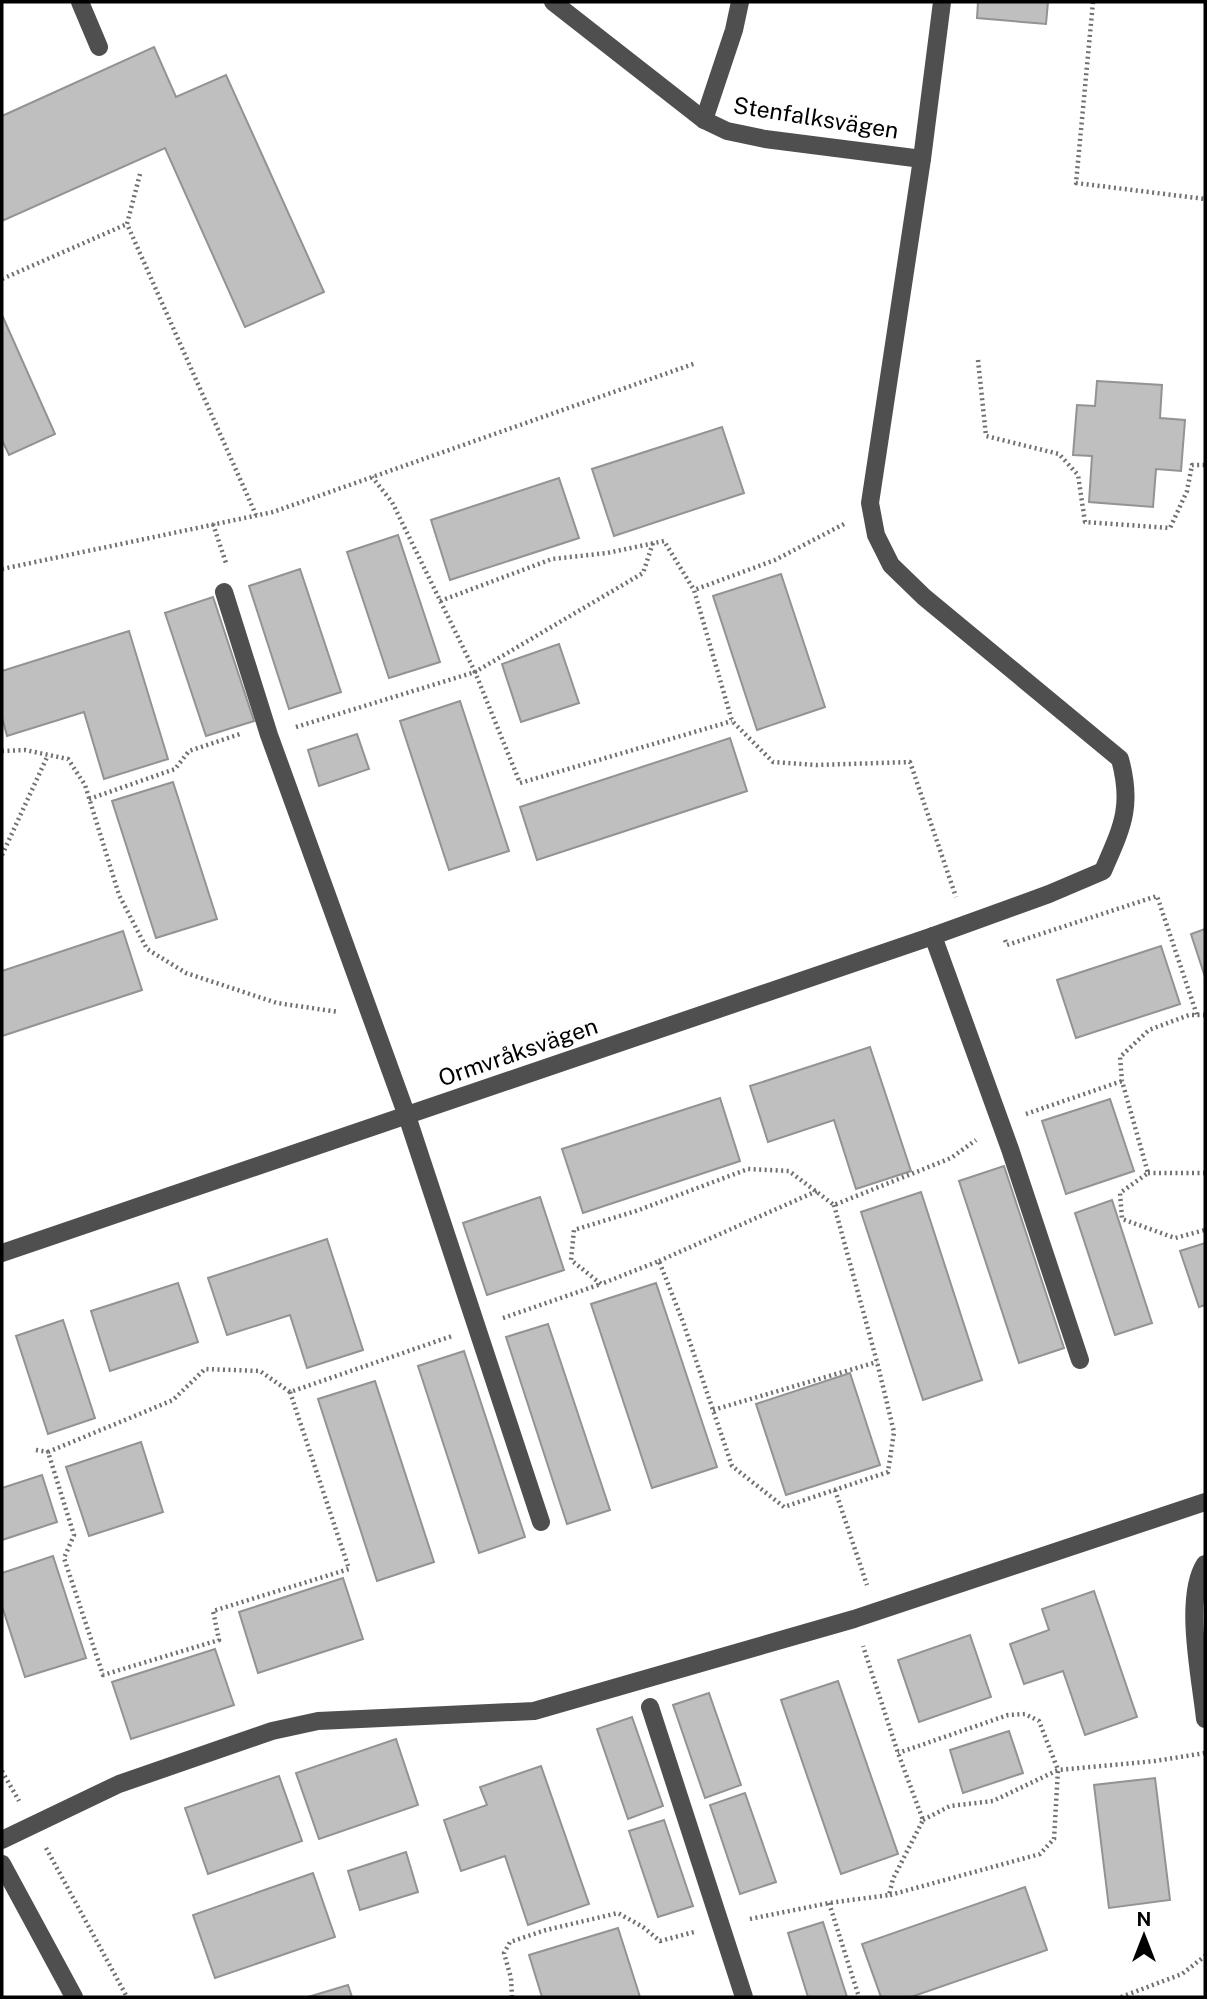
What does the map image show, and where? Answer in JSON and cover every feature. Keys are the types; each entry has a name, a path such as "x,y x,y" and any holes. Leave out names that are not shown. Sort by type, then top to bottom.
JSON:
{"street":[{"path":"80,2 99,47"},
{"name":"Stenfalksvägen","path":"553,2 704,120 727,131 765,139 922,159"},
{"name":"Stenfalksvägen","path":"704,120 734,30 740,2"},
{"name":"Stenfalksvägen","path":"871,511 942,2"},
{"name":"Ormvråksvägen","path":"2,1253 933,936 1049,894 1102,871 1127,810 1126,782 1120,759 925,597 891,565 876,535 871,511"},
{"path":"224,592 267,730 407,1116 541,1522"},
{"path":"933,936 1080,1360"},
{"path":"2,1840 119,1784 272,1731 318,1721 534,1711 854,1619 1205,1502"},
{"path":"1205,1564 1198,1576 1193,1605 1205,1719"},
{"path":"650,1707 744,1997"},
{"path":"2,1864 74,1997"}],"path":[{"path":"1093,2 1076,183 1205,199"},
{"path":"139,174 127,224 257,515"},
{"path":"2,279 127,224"},
{"path":"978,360 986,436 1059,454 1078,475 1085,522 1170,528 1187,491 1192,465 1205,465"},
{"path":"2,569 273,512 696,363"},
{"path":"372,477 392,502 475,672 520,783 732,721"},
{"path":"694,590 775,560 871,511"},
{"path":"440,601 552,559 607,553 664,541 694,590 732,721 773,762 817,765 910,762 965,924"},
{"path":"89,799 175,768 189,751 475,672 643,573 653,543"},
{"path":"2,751 25,750 68,759 85,785 119,895 147,949 186,972 277,1003 371,1016"},
{"path":"2,855 48,755"},
{"path":"996,913 1007,945 1157,896 1197,1015"},
{"path":"1149,1173 1122,1081 1120,1057 1149,1030 1189,1015 1205,1015"},
{"path":"834,1205 951,1158 1000,1123 1122,1081"},
{"path":"601,1284 571,1260 574,1230 636,1211 748,1169 789,1171 834,1205 894,1433 888,1472 784,1507 732,1466 659,1261"},
{"path":"1205,1173 1149,1173 1120,1193 1122,1219 1175,1238 1205,1230"},
{"path":"290,1392 601,1284 817,1191"},
{"path":"713,1409 877,1362"},
{"path":"36,1450 48,1451 173,1400 205,1369 260,1371 290,1392 349,1569 214,1611 219,1640 103,1675 64,1558 74,1535 48,1451"},
{"path":"835,1490 876,1612"},
{"path":"854,1619 923,1820"},
{"path":"512,1997 511,1978 504,1953 510,1942 546,1930 618,1913 643,1927 660,1941 829,1903 889,1895 1040,1854 1054,1839 1058,1770 1039,1721 1025,1714 1009,1715 898,1753"},
{"path":"889,1895 893,1879 923,1820 950,1807 993,1801 1058,1770 1205,1753"},
{"path":"2,1772 127,1997"},
{"path":"829,1903 859,1997"},
{"path":"1121,1997 1182,1975 1205,1956"}],"building":[{"path":"978,2 1048,2 1046,24 977,18"},
{"path":"154,47 176,97 226,75 324,292 245,327 165,148 2,221 2,116"},
{"path":"2,315 55,434 9,455 2,440"},
{"path":"1097,381 1162,385 1160,418 1185,420 1181,471 1156,469 1153,507 1089,502 1092,456 1073,455 1077,405 1095,406"},
{"path":"722,427 744,493 614,536 592,469"},
{"path":"559,478 579,538 450,580 431,520"},
{"path":"398,535 440,662 389,678 347,552"},
{"path":"300,569 341,692 289,709 249,586"},
{"path":"781,574 825,707 757,730 713,596"},
{"path":"213,597 254,721 206,736 165,613"},
{"path":"129,631 168,759 104,779 84,712 7,736 2,717 2,671"},
{"path":"559,644 579,703 521,722 502,664"},
{"path":"460,701 509,851 449,870 400,721"},
{"path":"357,734 369,769 319,786 308,750"},
{"path":"730,738 747,791 537,860 520,807"},
{"path":"173,782 217,919 156,938 112,801"},
{"path":"1205,929 1205,977 1191,934"},
{"path":"123,931 142,990 2,1036 2,971"},
{"path":"1161,946 1180,1004 1076,1038 1057,980"},
{"path":"870,1047 911,1171 856,1189 834,1120 768,1142 750,1086"},
{"path":"720,1098 740,1161 583,1213 562,1149"},
{"path":"1110,1099 1134,1171 1066,1194 1042,1121"},
{"path":"1004,1166 1064,1348 1019,1363 959,1181"},
{"path":"921,1192 982,1380 923,1400 861,1212"},
{"path":"540,1197 564,1270 487,1295 463,1223"},
{"path":"1112,1200 1152,1323 1115,1335 1075,1213"},
{"path":"327,1239 363,1350 307,1368 290,1315 227,1335 208,1278"},
{"path":"1205,1243 1205,1305 1199,1307 1180,1251"},
{"path":"178,1283 198,1342 110,1371 91,1311"},
{"path":"656,1283 717,1467 652,1488 591,1304"},
{"path":"63,1320 95,1418 48,1434 16,1336"},
{"path":"548,1324 610,1510 567,1524 506,1337"},
{"path":"464,1351 525,1537 479,1553 418,1366"},
{"path":"850,1373 880,1465 786,1495 756,1404"},
{"path":"375,1381 434,1562 377,1581 318,1399"},
{"path":"141,1442 163,1512 89,1536 66,1467"},
{"path":"42,1475 57,1522 2,1540 2,1488"},
{"path":"53,1556 86,1658 25,1677 2,1606 2,1573"},
{"path":"343,1578 363,1639 258,1673 239,1612"},
{"path":"1094,1591 1137,1717 1085,1735 1063,1671 1024,1684 1010,1644 1049,1630 1042,1609"},
{"path":"970,1635 991,1697 919,1722 898,1660"},
{"path":"215,1649 234,1705 131,1739 112,1682"},
{"path":"838,1681 898,1854 841,1874 781,1700"},
{"path":"709,1693 741,1785 705,1798 673,1705"},
{"path":"632,1717 663,1806 628,1819 597,1729"},
{"path":"1009,1731 1023,1773 963,1793 950,1750"},
{"path":"396,1739 418,1805 319,1839 296,1773"},
{"path":"541,1766 589,1904 528,1925 505,1856 461,1871 444,1820 487,1805 480,1787"},
{"path":"279,1776 302,1841 208,1874 185,1808"},
{"path":"1155,1778 1170,1900 1109,1908 1094,1785"},
{"path":"745,1793 776,1882 740,1894 710,1805"},
{"path":"664,1820 693,1906 658,1917 629,1831"},
{"path":"406,1852 418,1892 360,1910 348,1871"},
{"path":"313,1873 335,1937 215,1978 193,1915"},
{"path":"1025,1887 1047,1950 911,1997 881,1997 862,1944"},
{"path":"823,1922 847,1997 808,1997 788,1933"},
{"path":"618,1928 640,1997 542,1997 529,1955"},
{"path":"348,1985 352,1997 308,1997"}]}
